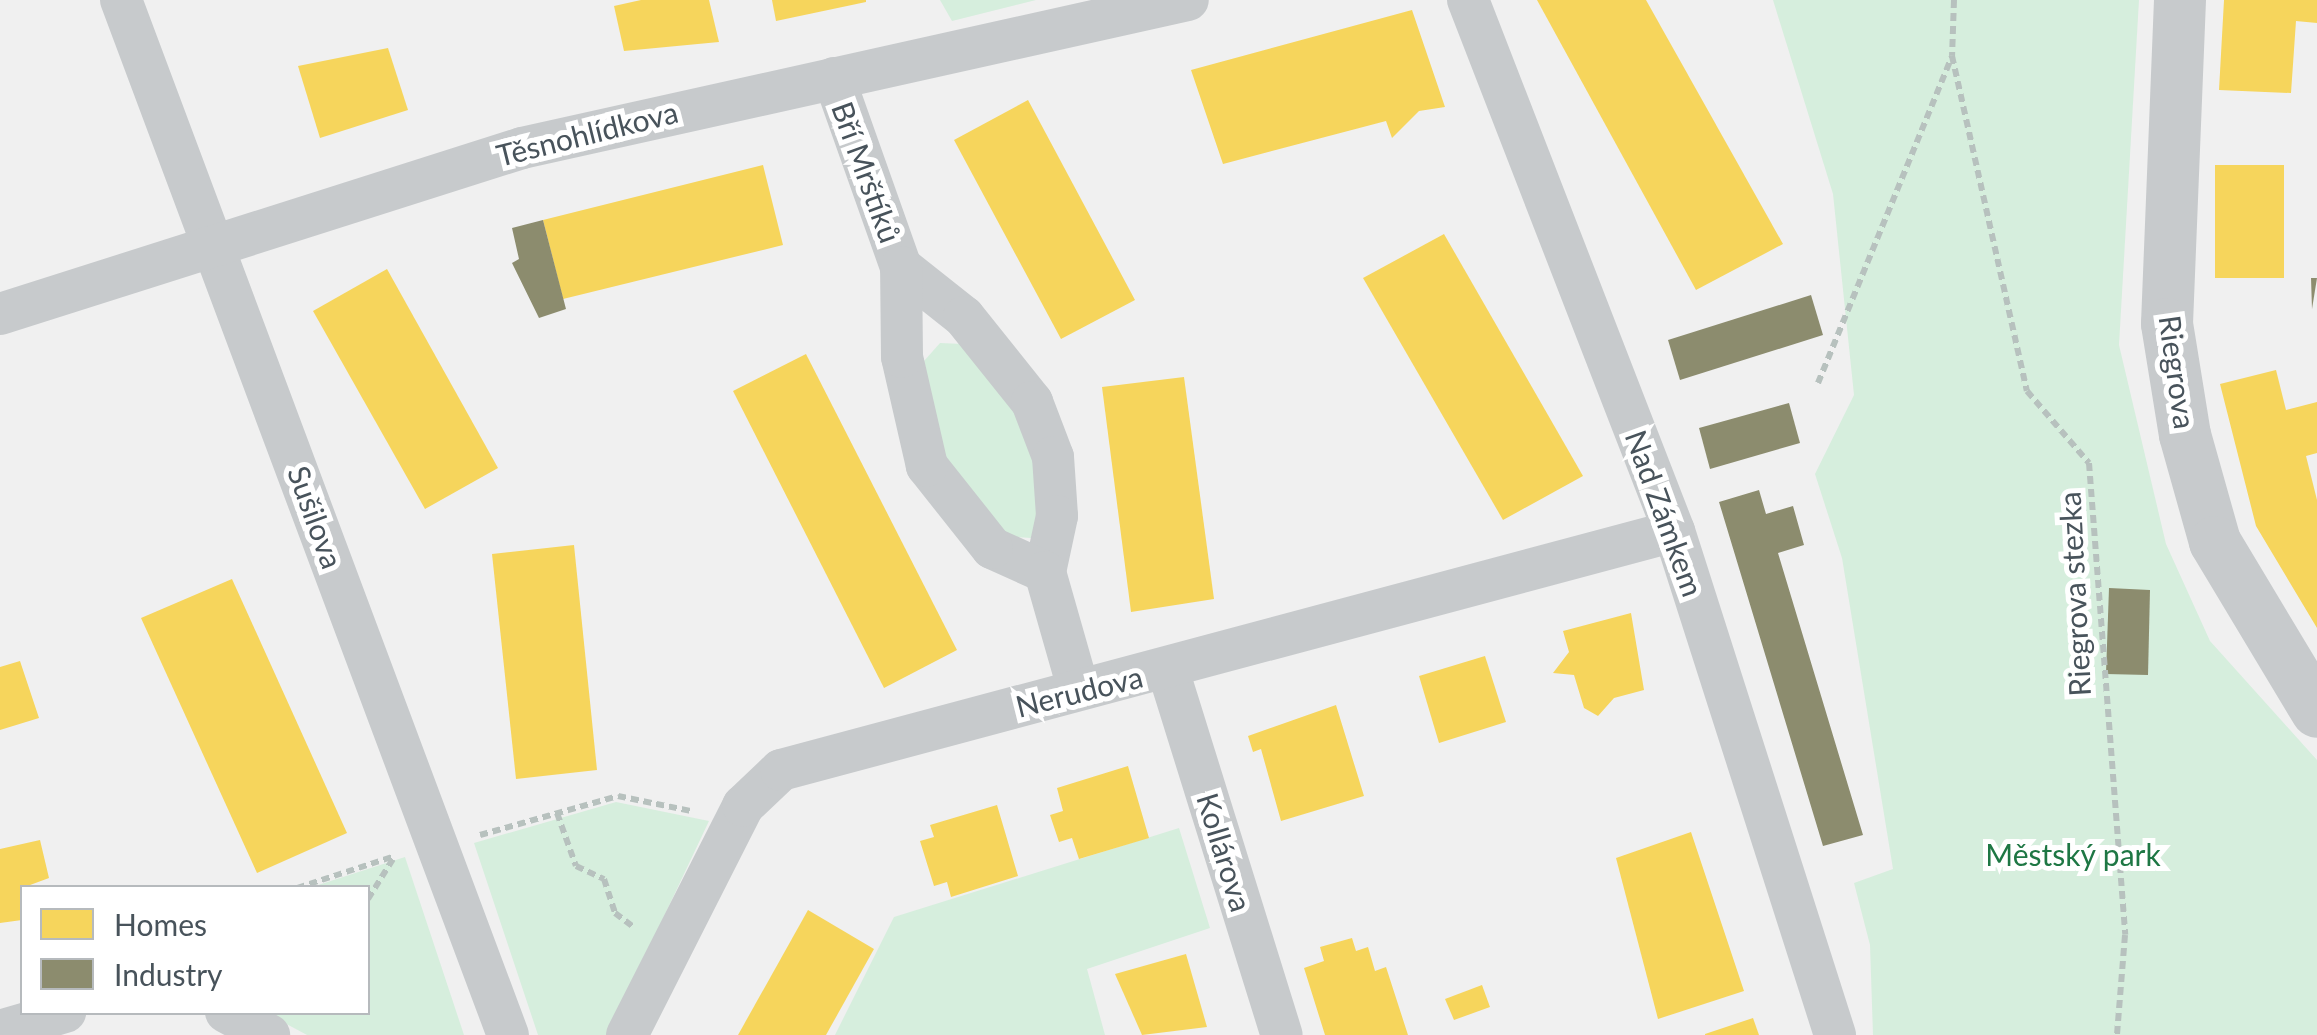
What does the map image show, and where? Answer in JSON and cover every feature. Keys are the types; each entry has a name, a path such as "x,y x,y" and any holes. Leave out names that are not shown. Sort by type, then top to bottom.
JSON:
{"street":[{"name":"Sušilova","path":"121,0 216,243 508,1035"},
{"name":"Těsnohlídkova","path":"0,314 522,148 1188,0"},
{"name":"Nad Zámkem","path":"1468,0 1674,530 1835,1035"},
{"name":"Riegrova","path":"2180,0 2167,324 2185,435 2215,542 2317,712"},
{"name":"Bří Mrštíků","path":"834,78 901,267 902,357 926,466 992,548 1045,572"},
{"name":"Bří Mrštíků","path":"901,267 964,317 1032,402 1056,496 1045,572 1078,688"},
{"name":"Nerudova","path":"627,1035 736,820 782,770 1078,688 1168,670 1674,530"},
{"name":"Kollárova","path":"1168,670 1282,1035"},
{"path":"0,1031 55,1015"},
{"path":"232,1015 269,1035"}],"path":[{"name":"Riegrova stezka","path":"1954,0 1952,56 2027,391 2089,463 2124,935 2117,1035"},
{"path":"1818,383 1952,56"},
{"path":"306,885 618,796 736,820"},
{"path":"557,813 570,856 604,880 614,913 672,945"},
{"path":"370,896 394,857"}],"green space":[{"path":"940,0 1036,0 952,21"},
{"name":"Městský park","path":"1773,0 2139,0 2119,345 2166,544 2210,641 2317,760 2317,1035 1873,1035 1870,945 1854,883 1893,869 1842,558 1815,474 1854,395 1833,194"},
{"path":"940,343 963,344 1023,419 1047,495 1031,538 1004,536 945,463 924,361"},
{"path":"616,802 709,821 608,1035 538,1035 474,843"},
{"path":"1179,828 1210,928 1087,969 1105,1035 835,1035 894,917"},
{"path":"405,857 464,1035 307,1035 270,1015 370,1015 370,885 318,885"}],"building: Homes":[{"path":"641,0 709,0 719,42 624,51 614,6"},
{"path":"772,0 866,0 866,2 776,21"},
{"path":"1537,0 1646,0 1783,244 1696,290"},
{"path":"2224,0 2317,0 2317,23 2296,21 2291,93 2219,90"},
{"path":"1412,10 1445,107 1419,111 1392,138 1386,121 1223,164 1191,70"},
{"path":"388,48 408,110 320,138 298,66"},
{"path":"1028,100 1135,300 1061,339 954,140"},
{"path":"763,165 783,245 563,299 543,220"},
{"path":"2215,165 2284,165 2284,278 2215,278"},
{"path":"1444,234 1583,476 1503,520 1363,278"},
{"path":"387,269 498,468 425,509 313,311"},
{"path":"806,354 957,650 884,688 733,391"},
{"path":"2276,370 2286,410 2317,402 2317,453 2306,456 2317,500 2317,628 2256,526 2220,384"},
{"path":"1184,377 1214,599 1131,612 1102,387"},
{"path":"574,545 597,770 516,779 492,554"},
{"path":"232,579 347,833 257,873 141,618"},
{"path":"1631,613 1644,690 1614,698 1598,716 1584,708 1574,675 1553,673 1569,652 1563,631"},
{"path":"1485,656 1506,722 1439,743 1419,676"},
{"path":"20,661 39,718 0,730 0,667"},
{"path":"1336,705 1364,796 1281,821 1261,749 1253,752 1248,736"},
{"path":"1128,766 1149,838 1079,859 1072,838 1059,842 1050,815 1063,811 1057,788"},
{"path":"997,805 1018,876 951,897 947,882 934,886 920,841 934,837 930,825"},
{"path":"1691,832 1744,991 1658,1019 1616,858"},
{"path":"40,840 49,878 20,885 20,920 0,923 0,849"},
{"path":"808,910 874,949 826,1035 738,1035"},
{"path":"1352,938 1356,951 1368,947 1375,971 1386,967 1408,1035 1325,1035 1304,968 1324,961 1320,947"},
{"path":"1186,954 1207,1027 1142,1035 1115,974"},
{"path":"1482,985 1490,1007 1454,1020 1445,999"},
{"path":"1753,1018 1759,1035 1705,1035 1705,1034"}],"building: Industry":[{"path":"543,220 566,309 539,318 512,263 519,259 512,228"},
{"path":"2311,278 2317,278 2312,309"},
{"path":"1811,295 1823,335 1680,380 1668,340"},
{"path":"1789,403 1800,443 1710,469 1699,428"},
{"path":"1759,490 1766,514 1793,506 1804,545 1778,553 1863,835 1823,846 1719,502"},
{"path":"2109,588 2150,590 2148,675 2106,674"}]}
